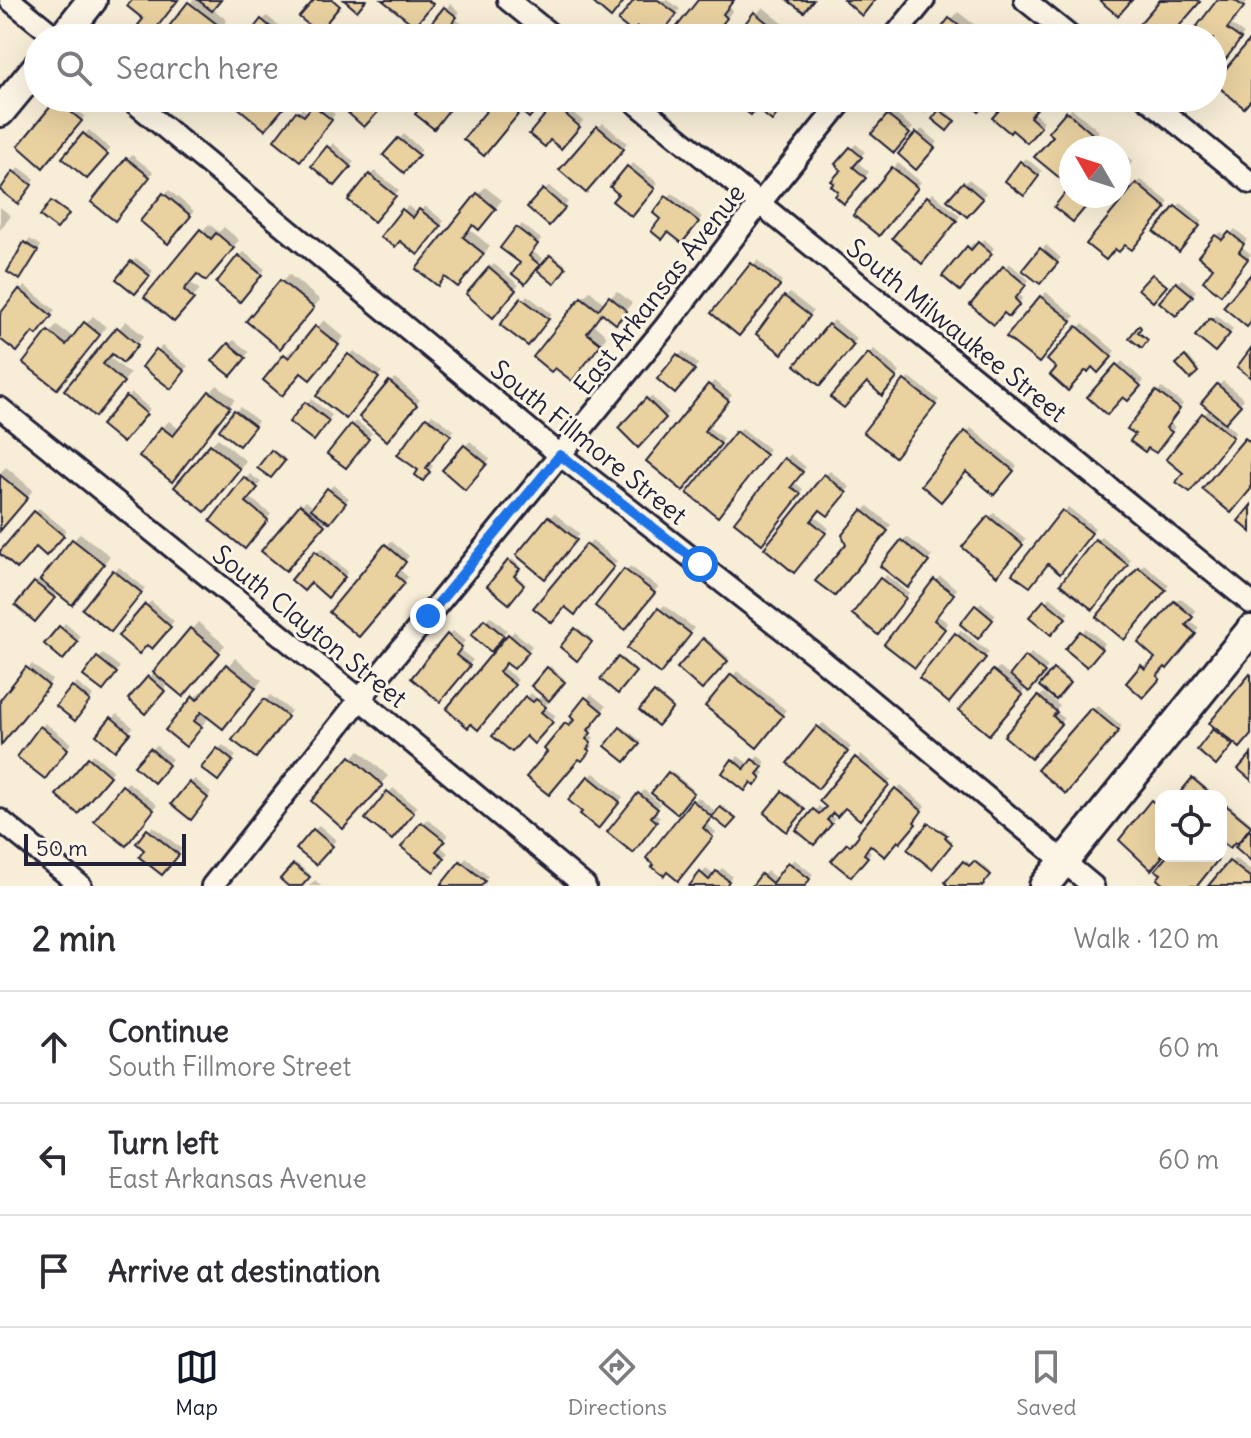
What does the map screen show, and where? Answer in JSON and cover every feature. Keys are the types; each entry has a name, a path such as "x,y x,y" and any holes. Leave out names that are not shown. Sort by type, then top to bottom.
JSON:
{"street":[{"path":"10,0 41,24"},
{"path":"71,24 92,0"},
{"path":"508,0 538,24"},
{"path":"904,24 924,0"},
{"path":"1025,0 1055,24"},
{"path":"0,112 24,83"},
{"name":"South Fillmore Street","path":"146,112 560,455 817,656 1093,886"},
{"name":"South Milwaukee Street","path":"647,112 1251,603"},
{"name":"East Arkansas Avenue","path":"212,886 360,699 665,327 834,112"},
{"path":"1163,112 1251,183"},
{"name":"South Clayton Street","path":"0,408 360,699 585,886"},
{"path":"1044,886 1251,630"},
{"path":"0,820 81,886"}],"building":[{"path":"132,0 178,0 159,24 139,24 143,19 127,6"},
{"path":"198,0 221,0 212,11"},
{"path":"314,0 333,0 340,6 325,24 307,24 299,17"},
{"path":"344,0 366,0 357,11"},
{"path":"382,0 427,0 433,4 417,24"},
{"path":"590,0 625,0 611,18"},
{"path":"634,0 658,0 677,14 669,24 622,24 618,21"},
{"path":"698,0 734,0 723,14 727,18 722,24 679,24"},
{"path":"787,0 813,0 804,12"},
{"path":"844,0 875,0 862,16"},
{"path":"1099,0 1132,0 1118,16"},
{"path":"1160,0 1200,2 1181,24 1139,24"},
{"path":"1217,0 1234,0 1244,7 1227,29 1227,24 1199,24"},
{"path":"188,2 217,24 171,24"},
{"path":"444,7 457,17 453,24 430,24"},
{"path":"754,12 769,24 745,24"},
{"path":"1227,29 1241,39 1227,58"},
{"path":"1251,38 1251,100 1244,108 1227,94 1227,67"},
{"path":"46,112 71,112 82,121 43,168 18,146"},
{"path":"243,112 280,112 265,130"},
{"path":"295,112 304,116 307,112 322,112 332,120 300,161 274,140"},
{"path":"349,112 378,112 364,127"},
{"path":"417,112 447,112 434,129 415,114"},
{"path":"485,112 520,112 484,156 463,139"},
{"path":"547,112 563,112 580,127 561,149 550,140 545,147 529,134"},
{"path":"761,112 779,112 772,121"},
{"path":"937,112 942,112 955,121 947,131 932,119"},
{"path":"997,112 1034,112 1030,117 1041,127 1027,143 992,118"},
{"path":"1067,112 1095,136 1059,136 1059,177 1034,157 1053,136 1048,132"},
{"path":"887,115 910,134 894,153 871,134"},
{"path":"597,126 624,149 586,193 559,170"},
{"path":"916,132 935,148 916,170 898,154"},
{"path":"83,133 108,155 87,179 62,158"},
{"path":"398,138 419,155 404,173 383,155"},
{"path":"327,146 351,167 335,186 311,166"},
{"path":"850,147 862,157 853,167 866,178 844,204 835,196 838,192 831,186 834,183 831,181 841,170 835,164"},
{"path":"126,158 150,177 115,221 91,202"},
{"path":"1020,161 1039,176 1024,196 1005,181"},
{"path":"627,166 655,189 632,217 612,201 618,194 610,187"},
{"path":"892,167 918,188 879,236 853,215"},
{"path":"13,171 32,185 18,204 0,190"},
{"path":"369,174 396,196 374,222 348,200"},
{"path":"963,182 983,199 967,217 947,200"},
{"path":"1136,183 1166,208 1132,250 1125,245 1119,252 1115,249 1106,260 1086,244 1116,208 1131,208 1131,189"},
{"path":"543,189 565,208 549,226 527,207"},
{"path":"163,193 191,216 168,244 140,221"},
{"path":"477,193 496,209 479,230 473,225 463,237 484,254 458,287 445,277 438,286 416,269"},
{"path":"666,196 699,222 682,243 668,232 662,240 651,231 660,219 653,213"},
{"path":"927,196 957,221 922,264 892,238"},
{"path":"51,201 69,214 57,229 40,216"},
{"path":"1059,201 1059,208 1085,208 1073,222 1054,207"},
{"path":"1175,206 1200,226 1179,252 1154,232"},
{"path":"402,209 413,218 419,209 441,226 418,255 400,241 395,247 380,237"},
{"path":"516,227 538,244 529,256 540,265 525,284 512,274 520,263 500,248"},
{"path":"200,229 211,239 216,233 234,248 206,281 197,274 184,290 194,299 174,322 144,297"},
{"path":"1229,232 1244,244 1239,252 1248,259 1221,295 1203,281 1213,268 1198,256 1215,235 1222,240"},
{"path":"24,242 38,251 20,280 7,272"},
{"path":"978,242 992,254 960,291 942,276 967,246 971,250"},
{"path":"1040,248 1058,263 1040,284 1022,270"},
{"path":"238,255 262,275 240,302 216,283"},
{"path":"550,255 566,268 554,284 537,270"},
{"path":"131,261 150,276 135,294 116,279"},
{"path":"751,263 780,286 739,336 711,313"},
{"path":"1003,266 1026,285 1015,299 1020,304 1009,317 1004,313 994,325 970,305"},
{"path":"489,267 516,290 493,318 466,294"},
{"path":"1152,274 1167,286 1153,302 1138,289"},
{"path":"1251,274 1251,322 1247,327 1223,307"},
{"path":"280,280 314,308 280,349 246,321"},
{"path":"1176,282 1193,296 1176,316 1159,302"},
{"path":"19,289 52,316 37,335 33,332 17,352 0,339 0,314"},
{"path":"609,296 627,311 616,324 602,313 587,333 601,344 572,381 555,368 551,372 533,357 581,297 598,310"},
{"path":"784,296 810,316 782,354 756,334"},
{"path":"1040,296 1072,321 1039,363 1006,337"},
{"path":"521,298 549,319 528,346 500,325"},
{"path":"1210,318 1230,334 1215,352 1195,336"},
{"path":"84,322 100,335 57,389 23,363 48,331 66,345"},
{"path":"828,324 854,345 820,386 795,365"},
{"path":"1139,325 1141,328 1138,332 1148,340 1142,348 1129,338"},
{"path":"315,326 339,345 310,380 301,373 282,396 263,380 284,354 289,358"},
{"path":"1077,326 1112,357 1098,373 1092,367 1085,371 1068,391 1050,375 1056,368 1047,360"},
{"path":"117,327 138,345 123,363 112,354 103,364 124,382 95,417 64,390"},
{"path":"228,343 246,358 231,376 212,361"},
{"path":"1251,348 1251,378 1237,367"},
{"path":"156,349 185,371 171,389 142,367"},
{"path":"868,353 897,378 882,396 867,382 844,408 830,397"},
{"path":"348,354 379,378 346,419 316,396"},
{"path":"677,354 695,370 675,394 657,379"},
{"path":"1185,356 1198,372 1190,379 1176,364"},
{"path":"1116,364 1141,386 1128,401 1123,397 1107,415 1087,397"},
{"path":"904,380 936,405 895,457 863,432"},
{"path":"389,381 417,405 387,441 359,417"},
{"path":"708,384 729,401 704,431 721,444 683,491 646,461"},
{"path":"1217,384 1241,405 1225,423 1201,403"},
{"path":"209,391 230,407 172,482 139,456 161,427 173,436"},
{"path":"1156,391 1180,409 1166,428 1172,432 1156,453 1148,448 1145,452 1130,441 1135,434 1127,429"},
{"path":"126,396 147,414 123,443 101,425"},
{"path":"646,398 666,418 638,448 618,428"},
{"path":"305,402 329,421 314,441 289,422"},
{"path":"234,410 255,426 239,446 219,430"},
{"path":"1202,413 1233,437 1190,492 1176,482 1183,473 1166,459"},
{"path":"426,417 451,435 426,468 430,472 423,481 415,475 418,470 397,455"},
{"path":"351,424 369,439 346,468 327,454"},
{"path":"736,431 766,455 718,517 687,493"},
{"path":"965,431 1014,471 994,495 966,472 941,502 921,485"},
{"path":"1245,438 1251,443 1251,489 1231,513 1202,489"},
{"path":"210,444 240,469 205,512 174,487"},
{"path":"464,445 487,464 465,490 442,470"},
{"path":"271,450 285,461 271,478 257,468"},
{"path":"784,458 803,472 791,487 801,494 762,544 734,522"},
{"path":"824,474 847,493 828,516 820,510 811,521 826,533 794,573 764,548"},
{"path":"0,475 28,498 0,531"},
{"path":"244,477 258,488 246,502 268,520 245,549 210,521"},
{"path":"327,488 346,503 330,523 311,509"},
{"path":"300,504 325,525 286,571 261,551"},
{"path":"1251,505 1251,532 1238,521"},
{"path":"862,510 888,531 835,596 815,581 846,544 842,535"},
{"path":"1062,510 1092,533 1060,574 1048,564 1030,587 1012,574"},
{"path":"34,511 64,536 46,556 36,547 17,569 0,551"},
{"path":"548,516 577,540 545,579 516,555"},
{"path":"988,516 1023,545 997,576 962,547"},
{"path":"72,539 104,564 72,605 40,580"},
{"path":"1095,539 1128,565 1093,610 1060,584"},
{"path":"901,540 929,562 908,588 880,566"},
{"path":"385,544 406,562 396,575 405,583 359,637 329,612"},
{"path":"586,544 614,567 575,615 565,607 552,623 533,608"},
{"path":"315,551 345,577 328,598 311,583 304,591 291,580"},
{"path":"508,560 520,569 514,576 524,585 509,604 487,586"},
{"path":"1138,567 1166,590 1124,640 1096,617"},
{"path":"624,569 655,593 625,630 595,606"},
{"path":"113,570 142,593 111,632 82,609"},
{"path":"880,578 906,598 878,635 852,614"},
{"path":"934,579 954,594 934,620 945,629 915,668 884,644"},
{"path":"34,582 55,598 35,622 15,605"},
{"path":"1044,600 1066,618 1051,635 1029,617"},
{"path":"1174,601 1193,617 1186,625 1196,634 1167,669 1165,667 1157,676 1160,679 1143,698 1126,683 1141,665 1145,669 1155,658 1138,643"},
{"path":"145,604 171,627 152,649 147,645 139,654 118,636"},
{"path":"975,605 993,620 978,639 960,624"},
{"path":"658,608 691,634 660,674 627,648"},
{"path":"484,619 504,636 491,652 471,635"},
{"path":"59,626 78,642 63,660 44,644"},
{"path":"190,628 220,653 183,697 153,672"},
{"path":"575,628 592,642 577,661 560,647"},
{"path":"1080,631 1102,649 1087,667 1065,649"},
{"path":"955,633 986,658 949,703 919,678"},
{"path":"447,634 462,647 456,655 470,666 440,702 411,678"},
{"path":"508,634 529,652 514,669 506,663 499,672 515,685 478,730 471,724 468,728 446,709"},
{"path":"703,638 728,661 702,690 677,668"},
{"path":"1025,656 1045,673 1029,692 1010,675"},
{"path":"97,657 117,673 103,691 83,676"},
{"path":"618,657 636,672 618,694 600,679"},
{"path":"226,664 256,688 223,729 201,712 194,721 202,727 186,747 165,730 193,696 197,700"},
{"path":"26,667 49,686 1,745 0,700"},
{"path":"547,667 565,682 549,701 531,686"},
{"path":"1053,669 1070,683 1056,700 1039,686"},
{"path":"993,670 1023,695 989,735 959,710"},
{"path":"731,674 783,716 757,748 705,706"},
{"path":"1250,674 1251,735 1240,748 1209,723"},
{"path":"148,676 165,691 145,714 128,699"},
{"path":"72,686 90,701 75,721 56,706"},
{"path":"654,692 673,708 658,726 639,710"},
{"path":"525,696 533,702 536,699 546,707 541,712 553,722 534,744 526,736 512,752 492,736"},
{"path":"1038,696 1057,712 1053,716 1061,724 1031,759 1004,736"},
{"path":"585,697 603,712 588,730 591,733 586,739 591,743 587,749 590,751 582,761 579,759 549,795 526,777 565,723 569,726 574,720 570,716"},
{"path":"264,699 288,717 256,758 232,740"},
{"path":"1091,708 1119,731 1066,794 1037,770"},
{"path":"111,717 130,733 115,751 96,735"},
{"path":"40,726 68,749 45,779 17,757"},
{"path":"817,726 848,752 818,789 787,763"},
{"path":"620,727 640,744 625,762 605,746"},
{"path":"1213,729 1233,745 1216,766 1197,750"},
{"path":"150,748 169,765 154,783 134,766"},
{"path":"217,748 233,761 218,781 201,768"},
{"path":"1251,754 1251,780 1238,769"},
{"path":"350,756 383,785 343,829 311,801"},
{"path":"88,757 110,776 78,814 56,795"},
{"path":"855,757 889,785 860,820 845,808 837,817 833,813 827,820 832,824 814,845 796,830 813,809 819,814 826,807 819,801"},
{"path":"732,759 744,769 752,759 763,767 757,774 761,778 755,786 751,782 745,791 722,773"},
{"path":"668,772 694,793 677,814 651,793"},
{"path":"588,776 620,802 598,829 568,800"},
{"path":"1192,778 1207,790 1182,790"},
{"path":"189,782 208,798 191,820 171,804"},
{"path":"122,785 154,810 126,846 94,821"},
{"path":"895,788 922,811 914,822 916,824 885,857 870,845 864,854 868,857 851,877 831,861 847,843 850,846"},
{"path":"387,791 414,813 392,840 365,819"},
{"path":"782,791 805,810 787,832 764,813"},
{"path":"638,793 658,809 651,817 657,822 633,853 607,832"},
{"path":"692,800 712,817 703,828 713,837 678,881 667,872 664,876 646,858"},
{"path":"1151,800 1155,804 1155,862 1158,862 1151,870 1119,840"},
{"path":"1227,806 1251,826 1230,848 1227,846"},
{"path":"720,807 736,819 727,829 712,817"},
{"path":"421,822 445,841 436,851 445,858 434,872 401,847"},
{"path":"928,823 947,835 945,837 952,844 932,869 907,849"},
{"path":"147,829 179,855 162,875 139,857 144,850 136,843"},
{"path":"313,829 333,846 316,865 296,849"},
{"path":"1249,830 1251,832 1251,861 1235,847"},
{"path":"460,861 485,881 481,886 440,886"},
{"path":"963,861 969,866 974,861 991,875 982,886 948,886 945,882"},
{"path":"1229,861 1251,878 1251,886 1208,886"},
{"path":"788,862 810,879 805,886 752,886 761,874 772,883"},
{"path":"1162,862 1216,862 1197,886 1162,886 1157,879 1161,874 1155,870"},
{"path":"293,864 310,877 302,886 288,886 280,879"},
{"path":"716,871 729,881 726,886 689,886 700,872 709,880"}],"route":[{"path":"428,616 560,455 700,564"}]}
